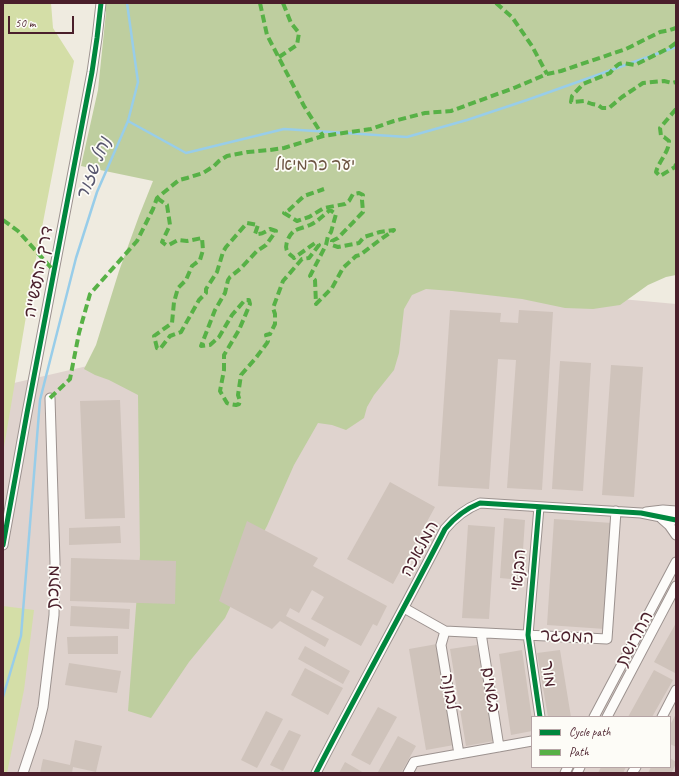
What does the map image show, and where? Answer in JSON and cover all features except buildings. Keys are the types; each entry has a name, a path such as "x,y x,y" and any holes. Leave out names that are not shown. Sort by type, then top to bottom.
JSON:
{"street":[{"name":"דרך התעשייה","path":"3,545 28,405 92,72 101,3"},
{"name":"מתכת","path":"23,773 37,731 43,707 54,615 55,562 50,398"},
{"name":"המלאכה","path":"316,773 445,529 461,513 470,507 480,504 539,506 661,514 676,511"},
{"path":"676,505 661,514 676,535"},
{"name":"הבנאי","path":"528,635 539,506"},
{"name":"המסגר","path":"404,608 445,631 607,639 616,511"},
{"name":"המלאכה","path":"661,514 676,520"},
{"name":"החרושת","path":"595,716 676,562"},
{"name":"החרושת","path":"608,716 676,586"},
{"name":"לבונה","path":"445,631 441,645 459,754"},
{"name":"בשמים","path":"481,633 499,747"},
{"name":"מור","path":"528,635 540,716"},
{"path":"663,716 676,690"},
{"path":"408,773 414,762 531,741"}],"shaded area":[{"path":"446,283 676,304 676,773 3,773 3,437 14,383"}],"green space":[{"path":"3,3 51,3 53,28 74,61 34,269 3,453"},
{"name":"יער כרמיאל","path":"100,3 676,3 676,275 666,277 648,285 620,305 593,309 565,308 522,299 452,291 426,289 412,295 404,309 399,353 394,370 374,395 367,407 364,418 346,430 332,425 318,423 294,465 267,526 254,550 225,618 189,662 151,718 128,711 140,555 138,395 84,369 96,345 119,271 153,181 81,166 98,90 106,12"},
{"path":"3,606 34,610 24,690 7,773 3,773"}],"waterway":[{"name":"נחל שזור","path":"3,697 21,636 40,400 76,258 97,192 128,121 138,82 127,3"},
{"path":"128,121 186,153 284,129 407,137 467,120 527,100 676,47"}],"marked path":[{"path":"260,3 267,35 304,106 323,136"},
{"path":"279,57 297,45 299,33 291,23 283,3"},
{"path":"496,3 512,17 532,46 547,74"},
{"path":"50,398 70,379 79,333 90,294 137,241 157,198 179,180 203,173 227,156 284,148 323,136 371,129 425,113 451,111 547,74 561,71 626,49 660,32 676,28"},
{"path":"676,43 635,65 623,63 619,64 610,73 583,84 572,96 571,102 584,101 598,105 602,108 609,108 643,83 664,81 672,83 676,82"},
{"path":"676,109 660,128 661,136 669,141 669,145 656,172 660,176 675,167 676,164"},
{"path":"157,198 167,205 170,225 162,242 169,245 178,240 187,241 202,238 203,250 200,260 192,266 186,280 178,288 174,302 172,323 154,336 157,348 160,349 170,336 181,332 199,300 206,293 206,289 217,272 226,247 247,223 258,225 255,234 261,234 270,229 276,231 266,245 257,251 228,280 225,293 215,310 201,346 210,345 219,337 232,315 245,300 249,300 250,304 239,330 224,355 224,370 220,391 227,403 236,405 239,404 240,401 238,395 241,375 267,343 268,341 266,335 270,334 275,324 275,314 273,308 283,281 302,259 309,258 319,245 315,243 294,258 286,249 288,240 292,233 312,224 330,210 336,214 326,245 310,276 315,280 316,304 332,288 343,268 356,256 360,255 394,230 380,232 364,237 359,243 338,247 332,245 332,241 338,238 363,212 363,195 359,193 353,194 349,201 345,204 324,208 309,217 297,221 284,213 304,196 324,189"},
{"path":"3,220 18,231 54,271"}],"cycle path":[{"path":"3,545 92,72 101,3"},
{"path":"316,773 445,529 461,514 480,503 641,513 676,520"},
{"path":"539,507 528,635 540,716"}]}
